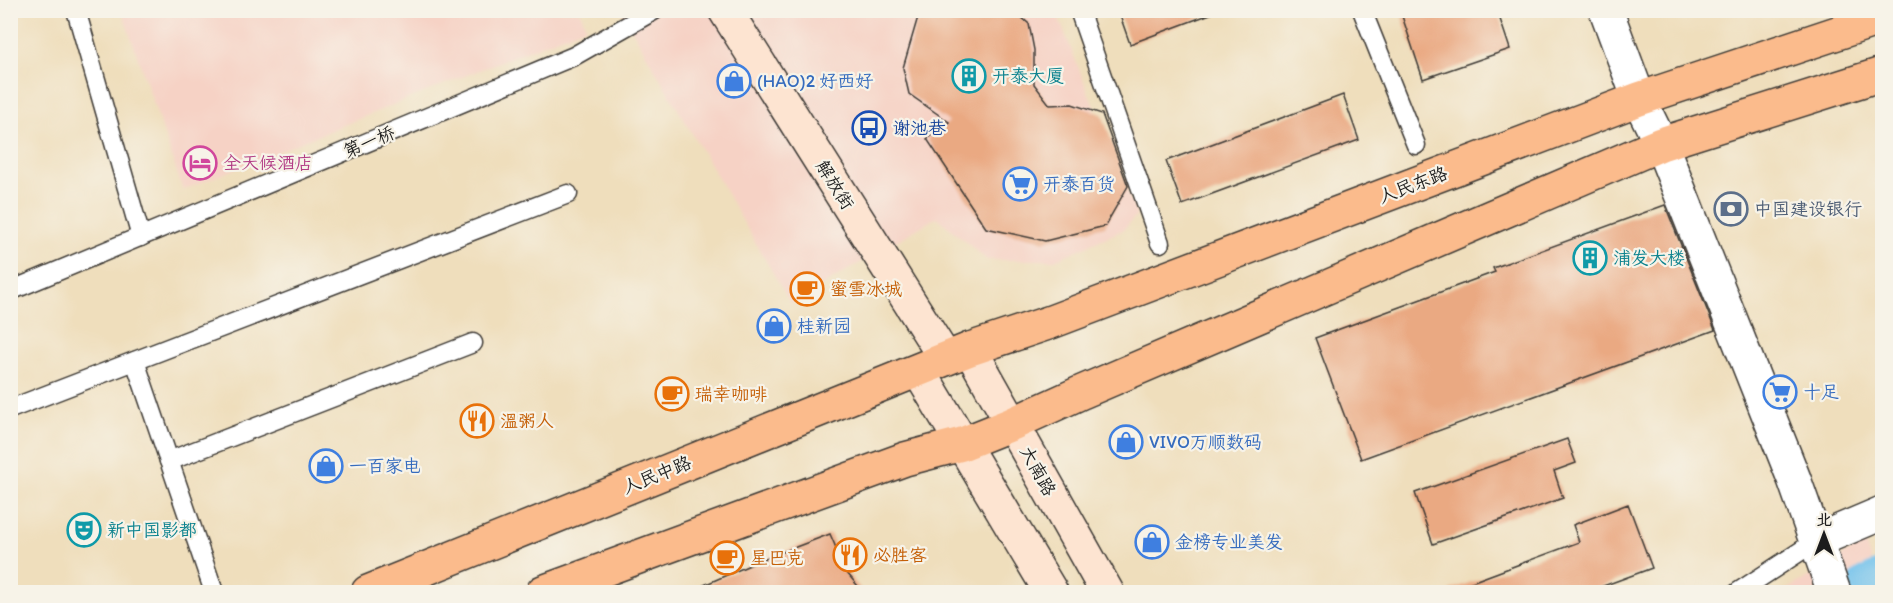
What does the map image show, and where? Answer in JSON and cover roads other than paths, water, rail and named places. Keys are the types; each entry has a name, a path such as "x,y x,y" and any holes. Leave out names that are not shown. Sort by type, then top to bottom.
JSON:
{"highway":[{"name":"人民东路","path":"945,359 1051,322 1639,99 1882,18"},
{"path":"543,592 905,459 962,444 1012,424 1661,144 1882,74"},
{"name":"人民中路","path":"368,592 945,359"}],"main road":[{"name":"解放街","path":"725,10 945,359"},
{"name":"大南路","path":"945,359 1012,424 1107,592"},
{"path":"945,359 962,444 1051,592"}],"street":[{"path":"1606,10 1639,99 1661,144 1794,479 1834,592"},
{"path":"1816,542 1882,513"}],"lane":[{"path":"76,10 141,237"},
{"name":"第一桥","path":"10,291 574,56 655,10"},
{"path":"1079,10 1160,243"},
{"path":"1362,10 1416,145"},
{"path":"10,409 568,194"},
{"path":"169,461 473,343"},
{"path":"135,361 214,592"},
{"path":"1738,592 1816,542"}],"waterway":[{"path":"1871,592 1882,587"}],"place":[{"name":"开泰大厦","path":"969,76"},
{"name":"(HAO)2 好西好","path":"734,81"},
{"name":"谢池巷","path":"869,128"},
{"name":"全天候酒店","path":"200,163"},
{"name":"开泰百货","path":"1020,184"},
{"name":"中国建设银行","path":"1731,209"},
{"name":"浦发大楼","path":"1590,258"},
{"name":"蜜雪冰城","path":"807,289"},
{"name":"桂新园","path":"774,326"},
{"name":"十足","path":"1780,392"},
{"name":"瑞幸咖啡","path":"672,394"},
{"name":"温粥人","path":"477,421"},
{"name":"VIVO万顺数码","path":"1126,442"},
{"name":"一百家电","path":"326,466"},
{"name":"新中国影都","path":"84,530"},
{"name":"金榜专业美发","path":"1152,542"},
{"name":"必胜客","path":"850,555"},
{"name":"星巴克","path":"727,558"}]}
